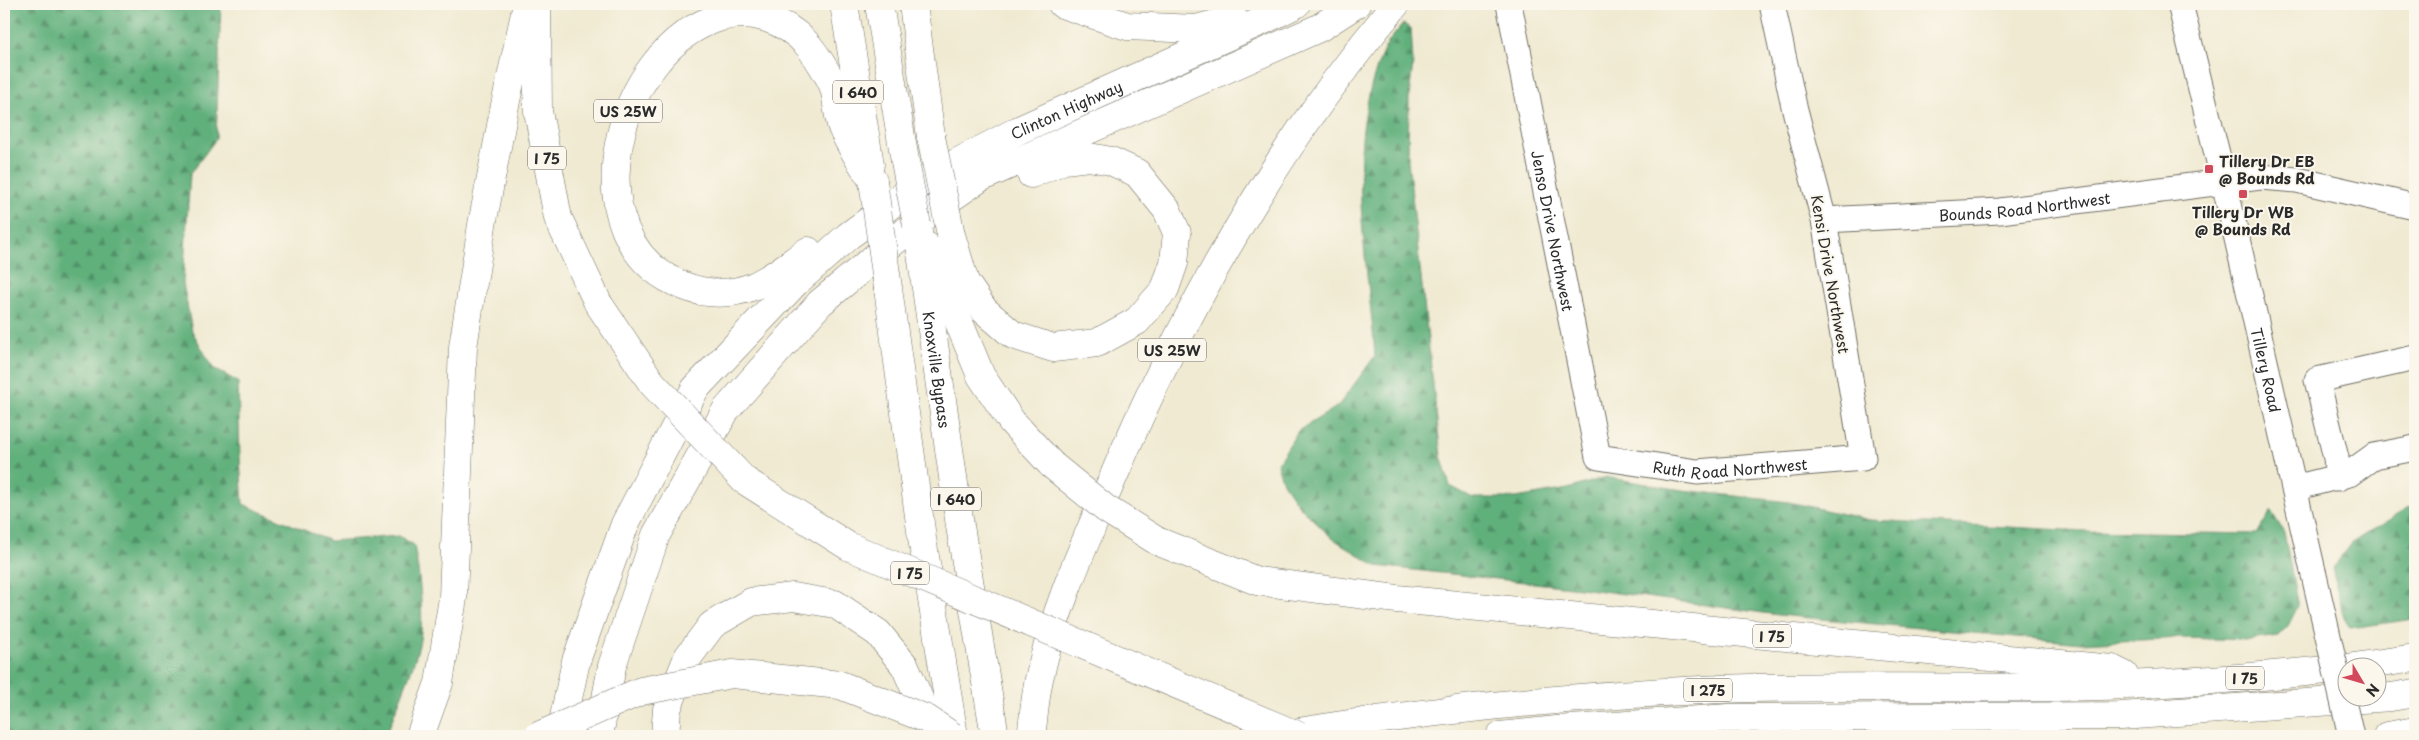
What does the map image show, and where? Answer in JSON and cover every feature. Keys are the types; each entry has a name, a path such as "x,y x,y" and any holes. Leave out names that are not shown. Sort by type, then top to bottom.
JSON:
{"highway":[{"path":"420,736 439,683 453,598 463,347 484,215 504,110 528,4"},
{"name":"I 75","path":"537,4 538,111 558,218 598,303 652,383 744,480 848,546 1298,736"},
{"name":"I 640","path":"844,4 873,181 922,538 953,736"},
{"name":"Knoxville Bypass","path":"879,4 904,161 917,225 926,257 960,526 995,736"},
{"path":"913,4 931,137 951,235 965,282 984,310 1012,335 1052,348 1097,343 1137,320 1165,289 1174,263 1177,233 1167,210 1137,173 1111,160 1089,157 1064,160 971,197 949,198"},
{"path":"1062,4 1127,26 1196,29 1241,17 1276,4"},
{"name":"Clinton Highway","path":"560,736 576,661 625,524 695,389 796,283 848,236 926,179 1018,130 1296,4"},
{"path":"599,736 612,666 656,535 726,410 820,303 949,198 980,178 1026,156 1319,28 1356,4"},
{"name":"US 25W","path":"1031,736 1039,679 1067,584 1144,405 1211,274 1296,136 1396,4"},
{"name":"US 25W","path":"848,236 822,240 781,272 753,286 720,293 697,291 672,282 653,269 625,232 619,210 615,176 625,117 638,89 655,62 675,40 694,27 734,13 761,16 787,28 807,44 833,86 843,131 873,181"},
{"name":"I 75","path":"926,257 981,376 1012,422 1052,465 1106,509 1157,541 1257,581 1397,599 2112,670 2144,685 2336,669"},
{"path":"665,736 667,709 688,657 712,625 751,602 793,597 835,604 878,633 905,666 925,712 931,736"},
{"name":"I 75","path":"2386,662 2415,658"},
{"path":"538,736 641,691 732,674 840,685 927,719 953,736"},
{"name":"I 275","path":"1276,736 1321,728 1548,700 1684,692 2144,685"},
{"name":"I 275","path":"1500,736 1728,718 2121,716 2391,697 2415,693"},
{"path":"2387,736 2415,731"}],"street":[{"name":"Jenso Drive Northwest","path":"1509,4 1598,457"},
{"name":"Kensi Drive Northwest","path":"1772,4 1794,106 1824,220 1864,458"},
{"name":"Tillery Road","path":"2180,4 2224,182 2351,736"},
{"name":"Bounds Road Northwest","path":"1824,220 2000,211 2260,177 2297,180 2415,207"},
{"path":"2338,478 2336,458 2318,380 2415,358"},
{"path":"2294,488 2349,474 2374,456 2415,448"},
{"name":"Ruth Road Northwest","path":"1598,457 1697,472 1864,458"}],"green space":[{"path":"4,4 221,4 216,139 190,174 183,283 192,331 213,368 238,382 243,504 330,541 399,536 414,545 422,611 420,638 411,671 386,736 4,736"},
{"path":"1403,24 1411,28 1413,63 1409,98 1408,160 1441,456 1450,486 1473,498 1516,498 1568,489 1606,477 1682,490 1789,502 1870,520 2086,531 2257,534 2271,511 2284,532 2298,606 2288,626 2278,636 2250,640 2181,638 2081,643 1778,615 1580,588 1376,566 1332,538 1298,505 1283,483 1277,464 1298,431 1338,406 1375,356 1361,202 1363,126 1371,88 1383,52 1389,41"},
{"path":"2415,506 2415,619 2350,628 2344,618 2332,568 2351,543 2410,507"}],"place":[{"name":"Tillery Dr EB @ Bounds Rd","path":"2209,169"},
{"name":"Tillery Dr WB @ Bounds Rd","path":"2243,194"}]}
